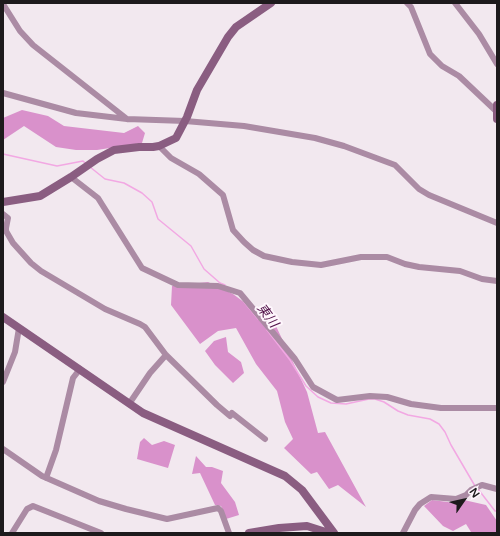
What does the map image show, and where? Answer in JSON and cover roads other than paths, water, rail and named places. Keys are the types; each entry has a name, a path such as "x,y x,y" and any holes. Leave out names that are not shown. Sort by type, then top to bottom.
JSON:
{"street":[{"path":"3,202 40,196 71,178 97,159 114,150 139,146 159,146 176,138 185,121 197,90 228,37 236,27 271,3"},
{"path":"407,3 411,7 430,54 442,66 459,76 497,112"},
{"path":"455,3 479,34 497,64"},
{"path":"3,4 20,31 33,45 126,119"},
{"path":"3,93 76,113 126,119 185,121 244,126 315,138 344,146 395,165 419,189 429,195 497,223"},
{"path":"159,146 171,158 199,174 223,195 233,230 253,250 264,256 292,262 320,265 361,257 387,257 419,267 460,272 497,282"},
{"path":"71,178 98,198 142,268 178,285 218,286 240,293 295,358 313,387 337,400 370,396 387,397 411,404 441,408 497,408"},
{"path":"3,214 8,218 6,231 13,243 31,263 41,271 105,309 140,324 145,328 166,355 230,416 232,413 265,439"},
{"path":"3,318 143,413 285,476 302,490 334,533"},
{"path":"3,382 15,352 19,328"},
{"path":"129,404 150,373 166,355"},
{"path":"46,478 56,450 73,378 80,369"},
{"path":"3,449 46,478 99,501 126,509 167,519 218,508 221,511 229,533"},
{"path":"403,533 415,510 420,504 431,498 456,500 466,495 471,490 482,486 497,489"},
{"path":"12,533 28,509 33,506 101,533"},
{"path":"249,533 279,528 307,526 329,533"}],"waterway":[{"name":"東川","path":"3,154 57,166 83,161 85,163"},
{"name":"東川","path":"90,167 105,179 124,183 142,193 152,202 158,219 191,246 204,269 220,283 225,285"},
{"name":"東川","path":"244,302 258,319"},
{"name":"東川","path":"267,330 290,360 306,386 318,397 331,403 346,404 375,399 384,402 398,411 408,415 430,419 439,424 475,486"},
{"name":"東川","path":"478,489 495,511 497,511"}]}
